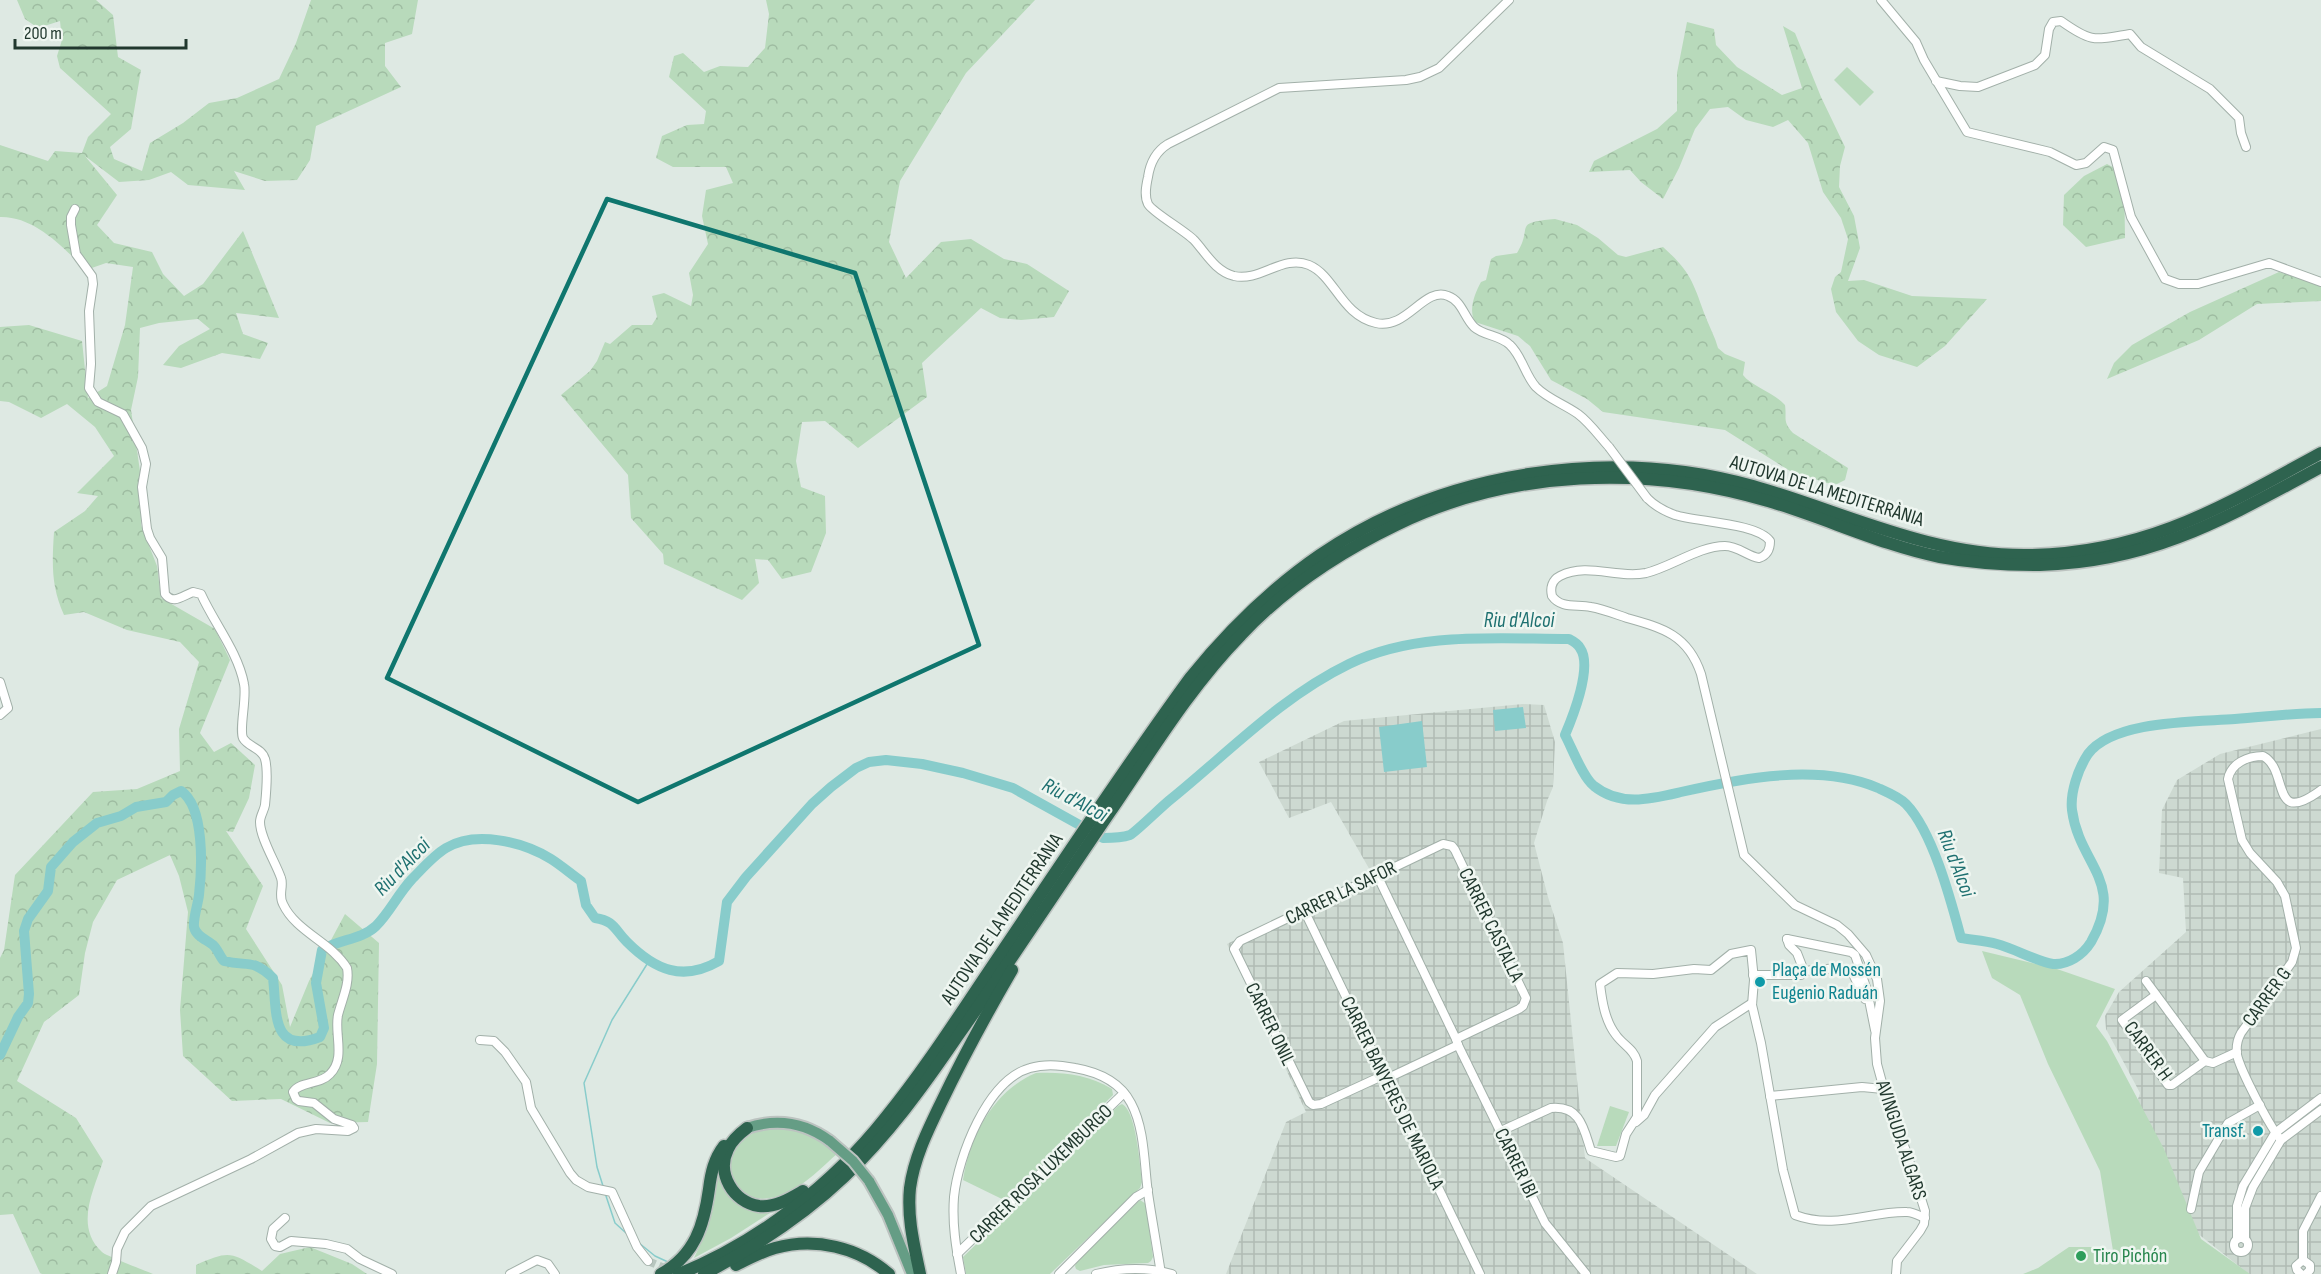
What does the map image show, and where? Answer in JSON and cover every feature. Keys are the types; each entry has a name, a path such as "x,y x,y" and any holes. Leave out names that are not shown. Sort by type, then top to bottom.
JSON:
{"highway":[{"name":"AUTOVIA DE LA MEDITERRÀNIA","path":"2040,560 2149,537 2177,527 2229,503 2321,453"},
{"name":"AUTOVIA DE LA MEDITERRÀNIA","path":"679,1274 725,1253 768,1225 819,1186 885,1119 1020,942 1051,907 1064,881 1180,708 1249,619 1288,579 1322,554 1393,515 1440,497 1496,480 1531,473 1606,467 1689,473 1750,486 1875,533 1969,551 2076,563 2122,556 2167,543 2234,514 2321,466"},
{"name":"AUTOVIA DE LA MEDITERRÀNIA","path":"704,1274 765,1240 812,1205 846,1176 894,1125 917,1095 1020,942 1168,708 1221,641 1249,619"},
{"path":"920,1274 911,1236 909,1211 914,1168 932,1122 1020,942"},
{"path":"747,1128 727,1150 724,1168 725,1177 733,1192 750,1203 767,1206 786,1200 825,1174 837,1169"},
{"path":"662,1274 680,1262 695,1243 705,1216 712,1169 716,1159 730,1138 747,1128"},
{"path":"712,1274 773,1249 804,1243 836,1246 865,1256 889,1274"}],"main road":[{"path":"747,1128 763,1123 785,1122 811,1130 830,1141 853,1161 869,1181 888,1215 912,1274"}],"street":[{"name":"AVINGUDA ALGARS","path":"1509,0 1442,65 1425,75 1406,80 1279,88 1168,144 1157,153 1151,164 1146,191 1147,203 1154,211 1181,229 1214,264 1225,272 1246,276 1288,263 1306,264 1319,272 1350,309 1369,321 1391,324 1404,318 1428,298 1439,295 1450,296 1459,303 1473,326 1510,345 1536,387 1586,421 1609,447 1647,498 1662,510 1677,516 1758,532 1770,541 1769,550 1760,558 1732,546 1718,546 1645,573 1580,571 1557,578 1551,586 1551,593 1561,604 1593,607 1658,626 1681,641 1690,651 1699,668 1741,848 1746,858 1801,909 1843,929 1866,955 1879,984 1876,1055 1883,1089 1909,1160 1925,1218 1920,1231 1897,1261 1896,1274"},
{"path":"1881,0 1914,39 1936,81 1964,128 1970,134 2050,152 2076,165 2086,163 2104,147 2113,150 2133,222 2161,274 2168,280 2179,284 2198,284 2269,263 2321,282"},
{"path":"1936,81 1978,87 2035,65 2044,55 2049,29 2053,22 2061,21 2079,34 2096,40 2130,34 2142,48 2210,89 2240,118 2241,133 2246,147"},
{"path":"75,209 71,217 71,225 76,254 92,276 93,284 89,311 91,364 89,388 98,402 119,410 123,414 142,448 146,464 142,487 147,528 162,558 165,594 169,599 175,600 193,592 201,594 206,609 220,626 242,676 245,704 242,735 247,742 261,752 266,761 265,803 260,823 282,881 279,892 281,898 286,909 299,924 344,963 348,974 338,1017 336,1068 323,1080 299,1086 293,1092 299,1101 314,1103 334,1119 352,1125 353,1130 316,1129 298,1133 251,1159 151,1206 124,1232 117,1249 112,1274"},
{"path":"0,682 8,708 0,715"},
{"name":"CARRER G","path":"2278,1137 2260,1105 2237,1052 2239,1036 2292,962 2296,948 2283,891 2242,840 2228,784 2230,772 2239,763 2263,756 2270,761 2283,794 2289,800 2295,803 2302,802 2321,790"},
{"name":"CARRER LA SAFOR","path":"1234,949 1240,941 1305,912 1377,875 1443,844 1452,846"},
{"name":"CARRER CASTALLA","path":"1452,846 1526,999 1523,1006 1457,1042"},
{"name":"CARRER IBI","path":"1377,875 1545,1223 1586,1274"},
{"name":"CARRER BANYERES DE MARIOLA","path":"1305,912 1480,1274"},
{"name":"AVINGUDA ALGARS","path":"1804,971 1797,953 1789,945 1787,939 1851,952 1858,960 1876,1033"},
{"name":"CARRER ONIL","path":"1234,949 1306,1099 1313,1105 1321,1104 1385,1077"},
{"path":"1634,1123 1637,1112 1637,1061 1634,1053 1611,1028 1602,1004 1600,984 1617,973 1653,974 1694,969 1711,970 1731,954 1751,950 1752,1003 1784,1170 1795,1215 1817,1220 1848,1220 1909,1212 1925,1218"},
{"path":"1753,975 1801,975 1804,971 1838,968 1853,974 1870,1008"},
{"name":"CARRER H","path":"2146,981 2205,1061"},
{"name":"CARRER H","path":"2156,995 2124,1018 2123,1023 2168,1085 2172,1085 2205,1061 2217,1062 2237,1052"},
{"path":"1501,1131 1556,1108 1573,1114 1581,1122 1591,1151 1618,1157 1623,1151 1626,1134 1634,1123 1644,1115 1656,1095 1715,1027 1752,1003"},
{"path":"480,1040 494,1041 502,1047 526,1082 531,1108 570,1173 576,1180 588,1187 612,1192 637,1247 648,1261"},
{"path":"1385,1077 1457,1042"},
{"path":"961,1274 954,1238 954,1195 964,1154 982,1114 1004,1085 1014,1076 1031,1068 1068,1067 1101,1076 1119,1086 1135,1112 1161,1273"},
{"path":"1770,1096 1862,1088 1883,1089"},
{"name":"CARRER ROSA LUXEMBURGO","path":"957,1254 1124,1093"},
{"path":"2241,1239 2247,1199 2278,1137 2321,1098"},
{"path":"2191,1209 2199,1172 2228,1123 2260,1105"},
{"path":"2278,1137 2321,1110"},
{"path":"1059,1274 1141,1192 1148,1190"},
{"path":"2304,1274 2310,1270 2310,1265 2303,1260 2303,1231 2321,1196"},
{"path":"285,1218 273,1229 271,1239 275,1246 280,1247 291,1241 326,1244 347,1250 360,1259 392,1274"},
{"path":"510,1274 537,1260 548,1264 555,1274"},
{"path":"1096,1274 1123,1270 1172,1274"}],"highlighted area":[{"path":"607,199 855,273 979,645 638,802 387,678"}],"shaded area":[{"path":"1523,704 1544,705 1555,742 1553,787 1534,843 1563,943 1585,1158 1757,1274 1226,1274 1286,1122 1306,1112 1227,944 1371,872 1331,802 1289,818 1259,762 1344,721"},
{"path":"2321,729 2321,1274 2249,1274 2197,1233 2135,1108 2140,1093 2106,1029 2105,1016 2119,992 2186,932 2183,878 2159,873 2162,810 2177,780 2220,754"}],"green space":[{"path":"17,0 96,0 113,15 118,57 141,70 131,129 110,147 114,159 142,171 150,143 183,123 209,103 237,98 279,79 296,43 311,0 418,0 412,34 385,43 385,66 401,87 316,126 310,160 297,180 265,181 234,171 245,190 188,185 171,172 149,180 119,182 85,156 117,195 97,225 114,243 152,252 163,274 184,296 203,284 243,231 279,318 236,313 243,334 268,343 260,359 222,353 181,368 163,365 179,346 210,329 198,319 159,323 140,328 138,377 131,410 140,471 141,525 157,566 161,598 215,629 230,660 200,733 214,752 231,743 255,765 249,798 233,832 226,831 263,886 246,929 282,985 290,1027 309,981 345,914 379,943 377,1064 368,1122 330,1123 281,1099 232,1101 183,1056 180,1010 188,912 179,876 170,855 117,880 93,922 85,953 79,995 44,1022 17,1081 76,1118 103,1161 89,1208 89,1231 94,1242 105,1254 153,1274 42,1274 13,1214 0,1215 0,958 4,950 15,875 93,792 137,789 180,771 179,729 199,662 180,642 127,630 84,612 64,615 53,575 54,532 85,511 98,496 77,493 114,456 95,427 67,404 41,418 9,402 0,401 0,327 29,325 82,341 88,398 107,386 125,325 133,267 106,263 86,270 58,243 36,227 13,218 0,217 0,145 48,161 55,151 82,153 88,137 111,114 60,68 57,56 62,40 60,21 38,28 25,19"},
{"path":"766,0 1035,0 966,73 900,181 889,242 906,278 941,242 971,239 1004,259 1027,264 1069,291 1054,317 1021,320 1000,318 981,308 922,363 927,397 858,448 825,421 802,422 796,461 801,487 825,496 826,533 811,572 782,579 768,560 755,559 759,583 742,600 664,564 663,554 631,518 628,475 561,395 590,371 605,342 610,344 632,325 652,325 657,317 652,296 664,293 691,306 693,295 689,273 708,244 702,216 706,190 733,183 726,167 673,167 656,158 662,136 687,125 704,124 706,111 669,77 674,56 683,53 704,72 720,66 748,67 765,48 769,14"},
{"path":"1687,22 1714,29 1716,45 1737,67 1782,95 1802,88 1783,26 1795,33 1821,97 1845,147 1840,166 1839,187 1854,216 1860,248 1848,281 1864,280 1912,296 1987,299 1945,346 1917,367 1879,355 1858,341 1836,312 1831,289 1835,277 1841,272 1848,239 1841,218 1823,192 1808,143 1788,120 1773,127 1746,120 1728,107 1710,109 1695,129 1663,199 1630,170 1589,172 1594,161 1657,129 1677,111 1677,73"},
{"path":"1847,67 1874,92 1860,106 1834,80"},
{"path":"2107,164 2124,173 2125,238 2086,247 2063,225 2064,195 2084,176"},
{"path":"1555,219 1577,225 1598,238 1618,255 1626,257 1663,247 1680,264 1690,279 1718,348 1725,354 1745,362 1743,375 1785,405 1786,423 1793,433 1848,468 1845,480 1837,484 1827,483 1790,471 1725,430 1603,412 1587,399 1551,380 1530,346 1518,336 1475,322 1472,312 1473,302 1481,282 1486,280 1491,259 1517,253 1528,224"},
{"path":"2279,272 2321,285 2321,301 2257,304 2199,340 2107,379 2114,363 2132,345 2190,312"},
{"path":"1982,951 2057,969 2115,989 2096,1026 2107,1041 2164,1149 2201,1239 2250,1274 2023,1274 2038,1268 2069,1247 2099,1247 2115,1263 2100,1171 2048,1064 2020,995 1992,978"},
{"path":"1036,1073 1084,1077 1112,1089 1113,1095 1006,1201 963,1180 966,1164 978,1132 996,1103 1021,1081"},
{"path":"1122,1104 1127,1108 1134,1127 1142,1182 1140,1188 1050,1274 966,1274 963,1257"},
{"path":"1610,1106 1629,1112 1616,1146 1597,1146"},
{"path":"765,1128 797,1128 827,1144 838,1153 807,1180 787,1193 766,1198 750,1197 738,1189 731,1178 730,1164 735,1150 747,1138"},
{"path":"717,1169 723,1189 736,1202 753,1210 773,1211 694,1258 713,1209 710,1206"},
{"path":"1140,1200 1146,1204 1153,1257 1151,1261 1104,1265 1080,1271 1076,1269 1077,1261"},
{"path":"310,1247 352,1264 367,1274 196,1274 196,1265 224,1255 236,1257 262,1271 280,1254"}],"water":[{"path":"1523,707 1526,728 1495,731 1493,710"},
{"path":"1422,721 1427,767 1384,772 1379,727"}],"waterway":[{"name":"Riu d'Alcoi","path":"0,1055 18,1017 28,1003 24,931 28,919 48,891 51,867 73,842 97,823 121,816 136,807 166,802 181,791 189,799 194,810 200,839 201,870 194,919 195,930 214,946 224,961 255,965 273,978 279,1026 284,1035 292,1040 304,1041 320,1037 324,1028 316,983 322,950 370,931 386,915 407,885 424,867 446,848 458,843 471,840 499,840 540,853 581,881 586,905 595,918 607,921 614,926 627,942 648,960 670,970 693,971 719,961 727,902 746,877 812,804 856,768 869,762 886,760 922,764 963,773 1013,788 1103,838 1123,837 1133,833 1256,726 1301,692 1349,664 1375,653 1402,646 1485,638 1569,639 1577,644 1583,656 1583,678 1577,704 1565,735 1590,782 1604,793 1614,797 1647,799 1729,782 1780,775 1831,776 1855,780 1893,795 1906,804 1925,832 1940,868 1961,938 1997,944 2053,964 2070,961 2084,951 2101,921 2104,903 2102,888 2076,829 2072,810 2076,781 2088,754 2100,743 2116,735 2156,725 2321,713"},
{"path":"603,1186 597,1167 584,1083 612,1020 649,961"},
{"path":"605,1193 615,1223 626,1233"},
{"path":"639,1243 655,1256 668,1262"}],"tunnel":[{"path":"648,1261 669,1270"}],"place":[{"name":"Plaça de Mossén Eugenio Raduán","path":"1760,982"},
{"name":"Transf.","path":"2258,1131"},
{"name":"Tiro Pichón","path":"2081,1256"}]}
